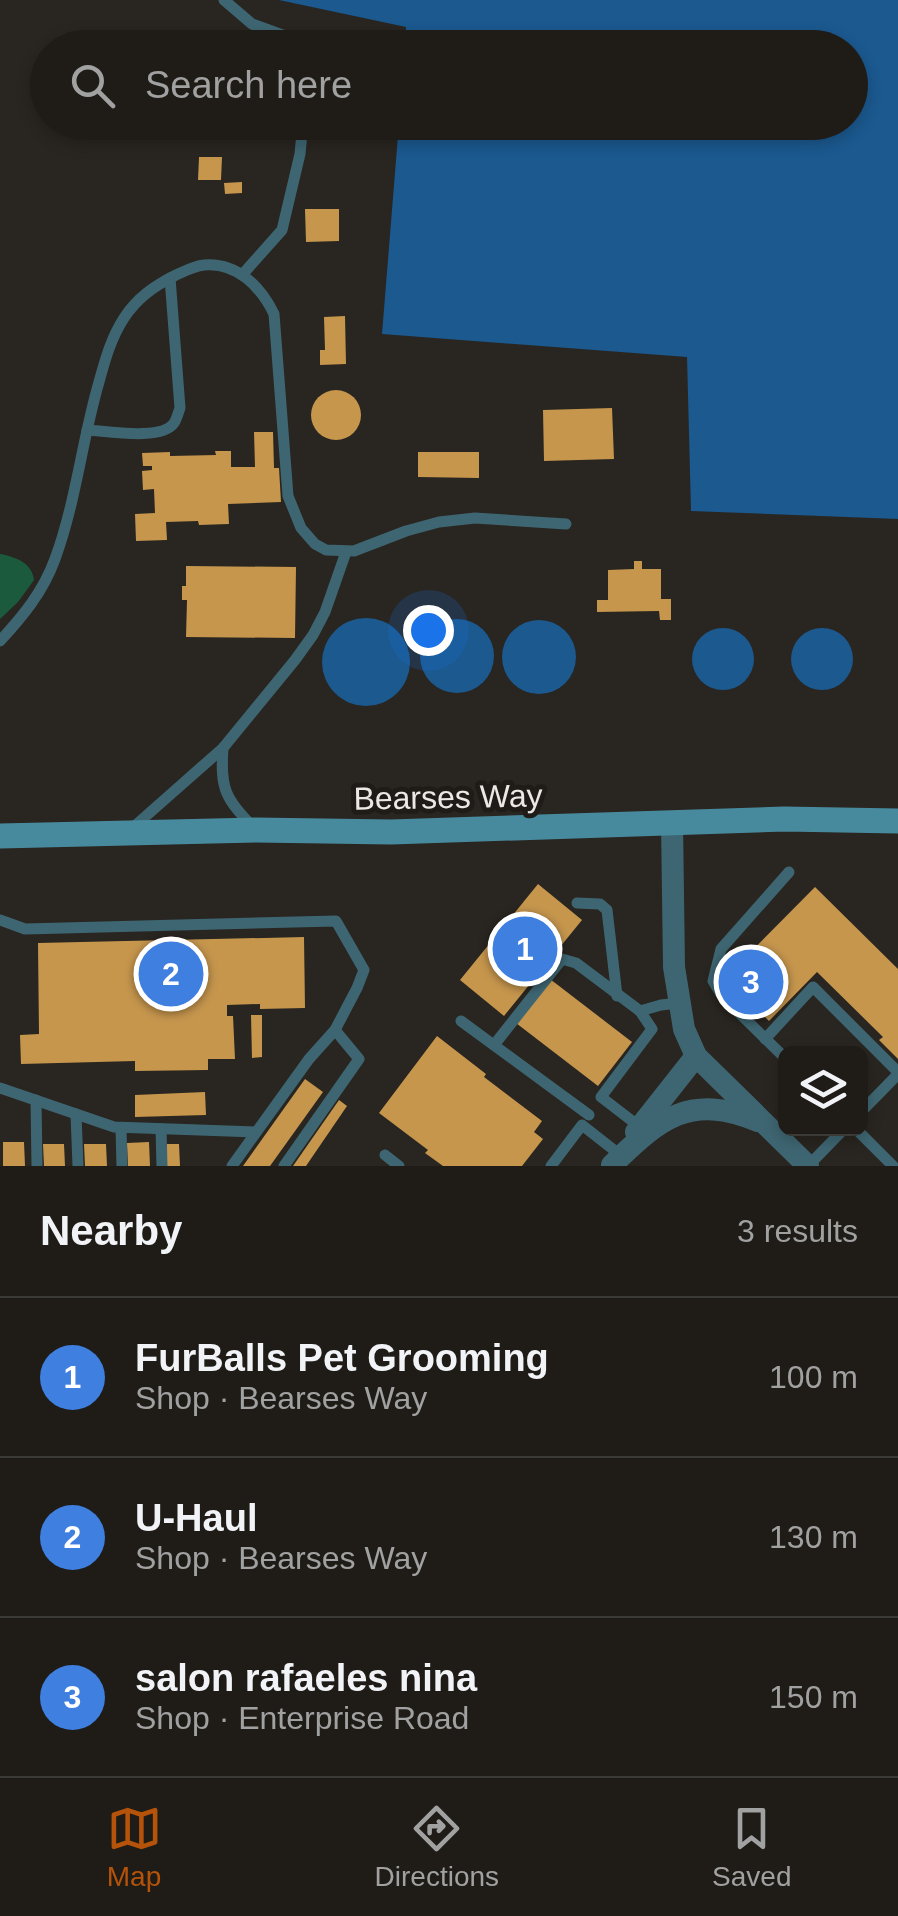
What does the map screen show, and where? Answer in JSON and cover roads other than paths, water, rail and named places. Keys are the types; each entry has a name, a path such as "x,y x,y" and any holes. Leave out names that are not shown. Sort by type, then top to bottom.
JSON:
{"main road":[{"name":"Bearses Way","path":"0,836 898,821"}],"street":[{"path":"672,822 674,968 684,1029 696,1056 808,1166"},
{"path":"614,1162 696,1056"},
{"path":"614,1162 655,1127 687,1112 719,1109 766,1124"}],"lane":[{"path":"224,0 252,24 269,30"},
{"path":"242,275 282,230 301,140"},
{"path":"0,641 28,610 52,565 66,524 111,342 124,318 152,288 209,264 226,266 242,275 266,297 274,314 288,496 306,536 315,544 326,550 354,552 406,531 475,518 566,524"},
{"path":"87,430 152,434 174,424 180,408 170,278"},
{"path":"125,833 222,748 296,660 325,612 346,552"},
{"path":"222,748 225,793 256,830"},
{"path":"778,1051 722,996 712,980 721,949 789,872"},
{"path":"577,903 600,904 608,910 618,996"},
{"path":"0,920 25,928 336,921 364,970 358,988 334,1030 232,1166"},
{"path":"494,1045 562,959 576,962 640,1011 652,1029 551,1166"},
{"path":"765,1039 813,988 898,1073 868,1105"},
{"path":"640,1011 678,1003"},
{"path":"461,1021 585,1120 614,1162"},
{"path":"284,1166 359,1059 334,1030"},
{"path":"0,1088 114,1128 256,1132"},
{"path":"601,1098 640,1127"},
{"path":"36,1100 37,1166"},
{"path":"76,1114 78,1166"},
{"path":"121,1128 122,1166"},
{"path":"161,1129 162,1166"},
{"path":"808,1166 837,1136"},
{"path":"863,1136 893,1166"},
{"path":"385,1155 400,1166"}],"water":[{"path":"279,0 898,0 898,519 691,511 687,357 382,334 398,140 868,140 868,30 406,30"},
{"path":"366,618 383,621 397,631 407,645 407,679 397,693 383,703 366,706 349,703 335,693 325,679 322,662 325,645 335,631 349,621"},
{"path":"457,619 483,630 494,656 483,682 457,693 431,682 420,656 431,630"},
{"path":"539,620 565,631 576,657 565,683 539,694 513,683 502,657 513,631"},
{"path":"723,628 745,637 754,659 745,681 723,690 701,681 692,659 701,637"},
{"path":"822,628 844,637 853,659 844,681 822,690 800,681 791,659 800,637"}],"place":[{"name":"FurBalls Pet Grooming","path":"525,949"},
{"name":"U-Haul","path":"171,974"},
{"name":"salon rafaeles nina","path":"751,982"}]}
